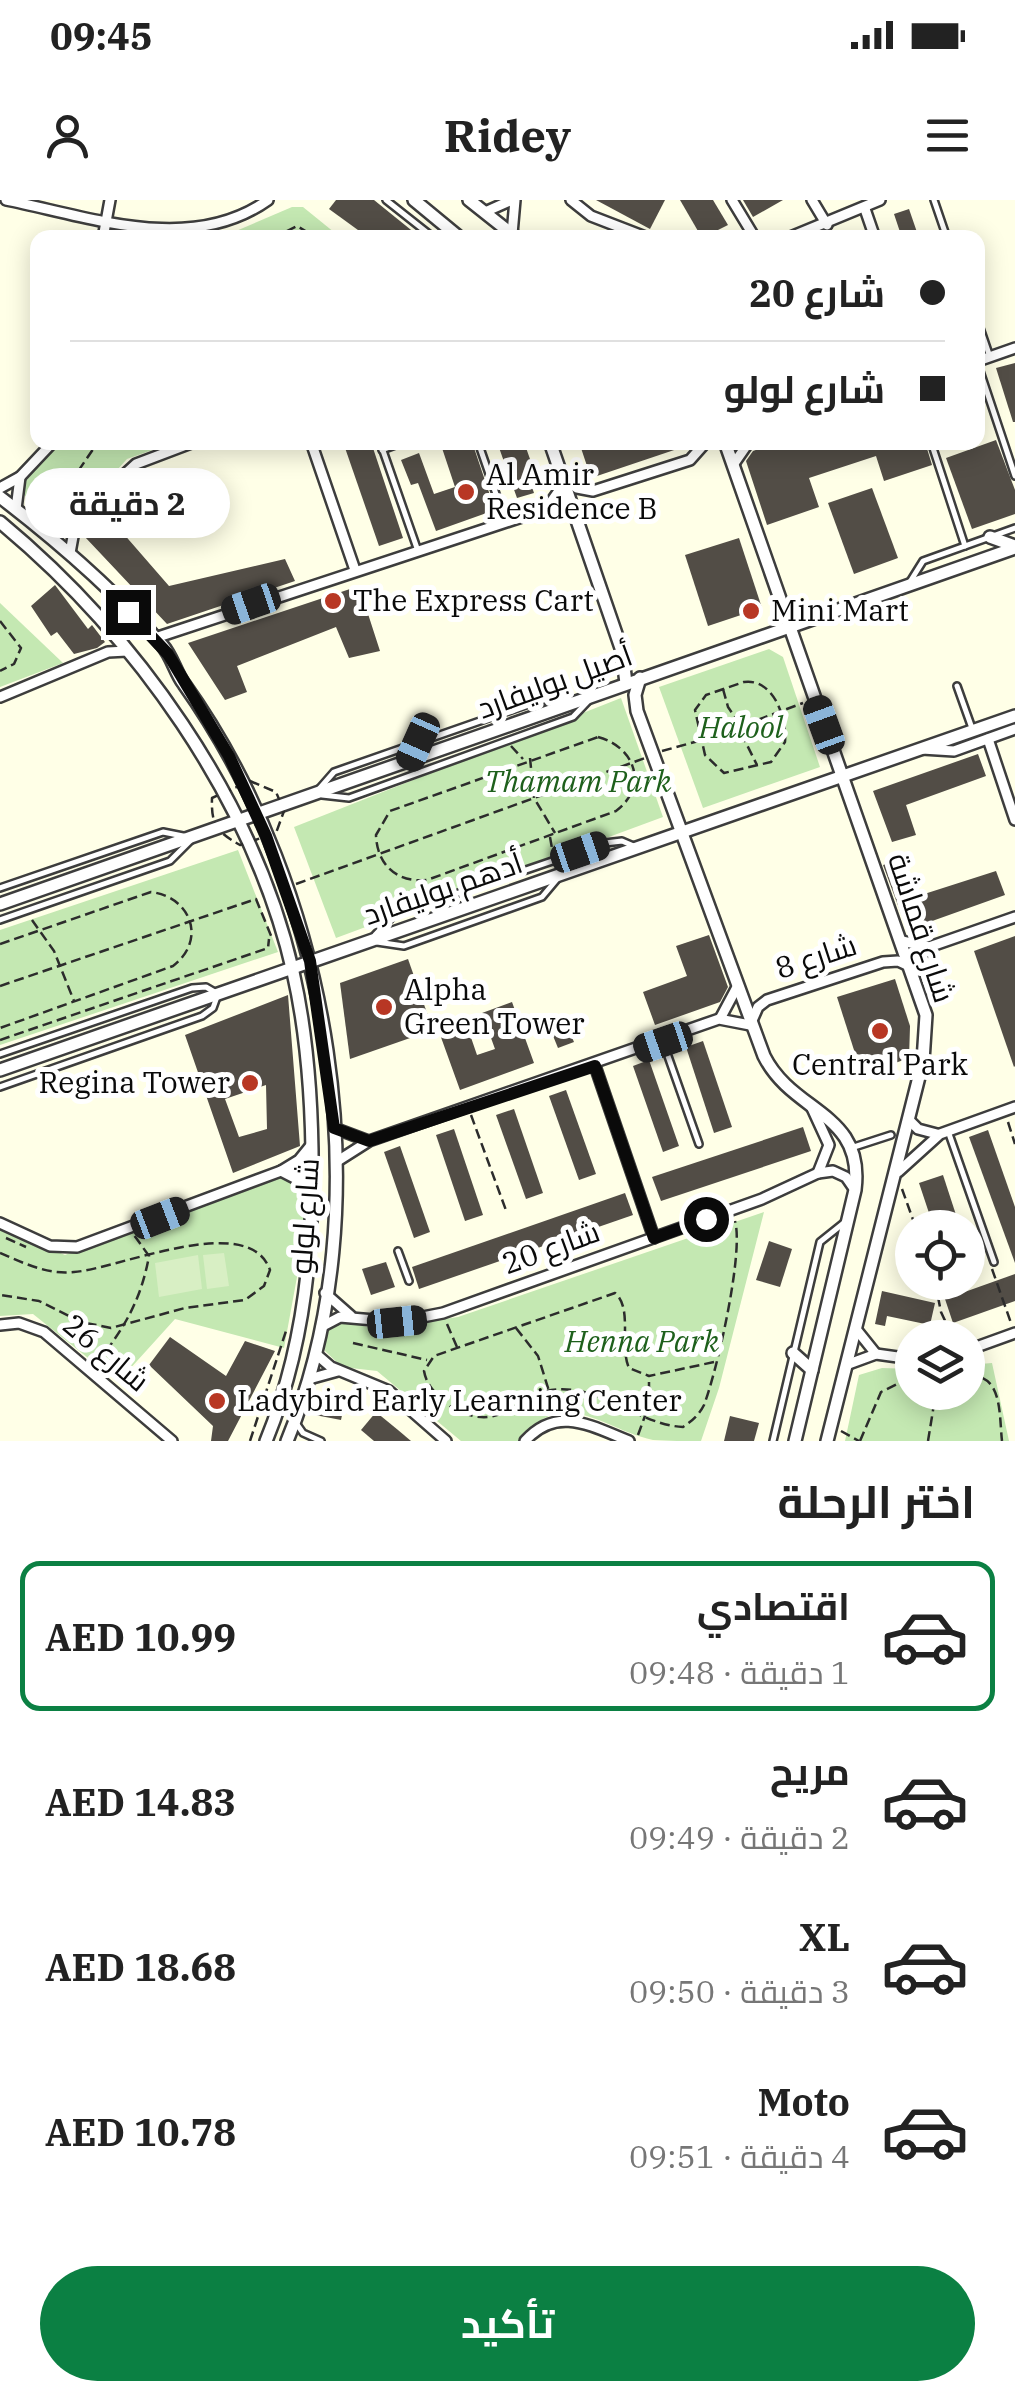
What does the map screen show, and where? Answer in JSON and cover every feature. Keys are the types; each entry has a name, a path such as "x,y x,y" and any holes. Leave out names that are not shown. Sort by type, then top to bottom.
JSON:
{"street":[{"path":"6,200 106,220 181,229 235,218 268,200"},
{"path":"104,230 110,200"},
{"path":"414,200 449,230"},
{"path":"469,200 506,230"},
{"path":"484,212 514,200 514,230"},
{"path":"732,200 750,230"},
{"path":"812,200 821,230 880,200"},
{"path":"574,201 598,219 627,230"},
{"path":"865,209 872,230"},
{"path":"985,360 1015,348"},
{"path":"0,488 20,477 45,450"},
{"path":"41,530 76,519 136,464 173,450"},
{"path":"314,450 355,570"},
{"path":"552,450 622,651 626,683"},
{"path":"561,480 594,491 690,460 699,450"},
{"name":"شارع قماشة","path":"728,450 911,967 928,1030 827,1441"},
{"path":"733,465 743,450"},
{"path":"16,509 20,477"},
{"path":"546,509 561,480"},
{"name":"شارع لولو","path":"0,497 70,556 156,638 214,729 256,815 310,961 336,1162 322,1326 310,1379 287,1441"},
{"path":"156,638 546,509 573,514"},
{"path":"70,556 76,519"},
{"name":"شارع لولو","path":"0,522 111,632 180,724 236,822 292,968 304,1038 312,1187 300,1333 266,1441"},
{"path":"990,537 1015,547"},
{"name":"أصيل بوليفارد","path":"0,904 1015,547"},
{"path":"108,652 111,632"},
{"path":"0,696 108,652 127,650"},
{"path":"640,678 635,703 750,1026 778,1081 854,1147 855,1190 795,1441"},
{"name":"أدهم بوليفارد","path":"0,1070 1015,716"},
{"path":"922,749 945,753 1015,729"},
{"path":"988,739 1015,820"},
{"path":"409,762 418,742"},
{"path":"902,941 929,946 1015,917"},
{"path":"911,967 929,946"},
{"name":"شارع 8","path":"750,1026 758,1007 772,997 883,962 898,961 911,967"},
{"path":"336,1162 369,1141 595,1066 719,1019 732,1005 737,987"},
{"path":"719,1019 750,1026"},
{"path":"595,1066 654,1238"},
{"path":"811,1107 829,1145 818,1173 839,1172 855,1190"},
{"path":"894,1178 944,1132 1015,1107"},
{"path":"907,1118 918,1128 944,1132"},
{"path":"334,1128 369,1141"},
{"path":"0,1223 64,1248 130,1230 282,1171 300,1160 312,1144"},
{"path":"282,1171 312,1187"},
{"name":"شارع 20","path":"322,1326 351,1316 397,1322 442,1314 732,1210 818,1173"},
{"path":"325,1293 351,1316"},
{"name":"شارع 26","path":"0,1324 18,1323 44,1332 172,1441"},
{"path":"855,1328 876,1354"},
{"path":"985,1344 1015,1333"},
{"path":"793,1353 812,1370"},
{"path":"316,1354 341,1371 388,1392 446,1441"},
{"path":"846,1365 876,1354 895,1357"},
{"path":"310,1379 341,1371"},
{"path":"525,1441 536,1429 563,1419 578,1420 632,1441"}],"lane":[{"path":"386,200 424,230"},
{"path":"934,200 944,230"},
{"path":"985,342 990,357"},
{"path":"985,384 1015,476"},
{"path":"382,450 418,550"},
{"path":"481,450 506,523"},
{"path":"934,450 965,546"},
{"path":"908,585 919,564 1015,528"},
{"path":"957,686 973,731"},
{"path":"575,701 540,700 330,773 318,794 349,798 507,742 578,714 592,694"},
{"path":"0,888 162,832 192,837"},
{"path":"0,920 170,861 192,837"},
{"path":"372,940 394,915 611,842 636,847"},
{"path":"0,1054 197,986 218,994 213,1008 202,1016 0,1087"},
{"path":"663,1042 699,1144"},
{"path":"944,1132 992,1263"},
{"path":"854,1147 891,1135"},
{"path":"772,1441 820,1242 847,1221"},
{"path":"398,1251 409,1281"},
{"path":"296,1420 303,1433 320,1441"}],"path":[{"path":"70,482 92,450"},
{"path":"0,621 20,648 14,664 0,671"},
{"path":"757,682 769,689 779,711 786,733 782,750 758,766 733,774 716,769 699,738 694,710 706,696 757,682"},
{"path":"723,689 758,766"},
{"path":"734,731 741,724 814,699"},
{"path":"301,897 296,883 699,738 740,733"},
{"path":"598,737 625,750 633,762 634,790 624,805 556,834 415,881 393,873 380,853 378,826 390,812 530,758 598,737"},
{"path":"507,742 524,761"},
{"path":"530,758 534,798 556,834"},
{"path":"550,836 554,861"},
{"path":"0,944 151,892 176,899 191,920 190,946 173,966 0,1028"},
{"path":"0,986 256,898 269,939 268,948 0,1040"},
{"path":"26,911 60,965 75,1002"},
{"path":"269,939 282,934"},
{"path":"59,1008 63,1032"},
{"path":"469,1109 507,1213"},
{"path":"1004,1111 1015,1144"},
{"path":"894,1178 908,1210"},
{"path":"506,1421 524,1403 550,1392 580,1391 682,1427 694,1419 703,1406 738,1255 732,1210"},
{"path":"90,1372 137,1307 149,1256 130,1230"},
{"path":"0,1253 61,1273 209,1242 241,1244 267,1262 268,1278 244,1300 185,1308 127,1325 96,1327 40,1301 0,1294"},
{"path":"992,1263 1015,1333"},
{"path":"353,1344 429,1360 615,1293 623,1305 624,1358 629,1368 650,1376 714,1362"},
{"path":"250,1441 290,1314"},
{"path":"442,1314 458,1348"},
{"path":"514,1327 538,1356 550,1392"},
{"path":"429,1360 426,1382 475,1426"},
{"path":"632,1441 646,1417 650,1376"},
{"path":"985,1378 994,1387 1002,1441"},
{"path":"831,1426 860,1441 880,1392 895,1385"},
{"path":"428,1425 446,1402"},
{"path":"928,1441 933,1410"}],"green space":[{"path":"292,207 303,207 331,230 238,230"},
{"path":"53,450 152,450 127,459 67,525 42,514 18,488"},
{"path":"0,603 63,663 0,687"},
{"name":"Halool","path":"769,649 783,657 820,767 703,808 659,687"},
{"name":"Thamam Park","path":"621,698 663,817 336,938 294,827"},
{"path":"238,850 278,952 0,1045 0,930"},
{"path":"281,1171 303,1187 310,1206 284,1348 175,1319 118,1382 33,1314 0,1316 0,1227 65,1255"},
{"name":"Henna Park","path":"764,1212 719,1388 701,1441 653,1440 600,1420 567,1413 551,1415 535,1424 519,1441 461,1441 377,1371 342,1367 325,1351 326,1331 341,1321 377,1329 458,1317"},
{"path":"224,1253 229,1286 207,1289 203,1255"},
{"path":"198,1255 202,1289 159,1297 155,1263"},
{"path":"992,1363 1009,1441 845,1441 859,1375 895,1368 895,1410 985,1410 985,1364"}],"building":[{"path":"336,200 374,200 411,230 358,230 329,209"},
{"path":"596,200 665,200 650,229"},
{"path":"680,200 713,200 728,225 718,230 697,230"},
{"path":"743,200 783,200 753,217"},
{"path":"909,209 916,230 899,230 894,214"},
{"path":"1015,363 1015,422 1013,422 996,368"},
{"path":"996,440 1015,490 1015,514 972,529 946,458 968,450 985,450 985,444"},
{"path":"346,450 374,450 403,538 379,546"},
{"name":"Al Amir Residence B","path":"443,450 475,450 495,510 436,531 418,483 411,485 401,460 419,453 434,494 455,487"},
{"path":"500,450 527,450 537,479 530,481 534,493 517,498"},
{"path":"582,450 674,450 591,478"},
{"path":"927,450 932,465 884,481 876,456 809,478 819,507 767,525 746,461 753,451"},
{"path":"872,488 898,558 854,574 828,503"},
{"path":"109,517 169,586 285,559 295,581 167,624 85,537"},
{"path":"739,538 762,608 708,626 685,555"},
{"path":"55,585 88,629 92,625 105,642 74,654 57,632 51,636 31,606"},
{"path":"359,586 380,651 349,658 336,627 237,666 247,692 225,700 188,643"},
{"path":"978,754 986,776 906,805 916,835 892,842 873,791"},
{"path":"904,858 918,896 996,871 1005,895 907,930 883,865"},
{"path":"709,935 728,987 720,1002 655,1025 643,992 687,976 676,946"},
{"path":"1015,936 1015,1066 1014,1067 974,951"},
{"name":"Alpha Green Tower","path":"408,959 433,1030 350,1059 340,983"},
{"name":"Central Park","path":"895,979 910,1026 909,1058 862,1075 837,997"},
{"name":"Regina Tower","path":"288,995 300,1146 233,1173 185,1035","holes":["266,1085 267,1129 239,1137 225,1099"]},
{"path":"512,1002 534,1063 460,1090 438,1029 465,1020 477,1055 495,1049 482,1013"},
{"path":"562,1015 574,1042 558,1048 547,1021"},
{"path":"703,1041 732,1127 714,1133 686,1047"},
{"path":"649,1060 679,1146 663,1152 633,1066"},
{"path":"566,1090 596,1174 579,1180 549,1096"},
{"path":"514,1109 543,1193 526,1199 496,1115"},
{"path":"803,1127 811,1151 661,1201 652,1177"},
{"path":"454,1129 483,1215 465,1221 436,1135"},
{"path":"988,1130 1015,1207 1015,1263 969,1137"},
{"path":"400,1146 430,1232 414,1238 384,1152"},
{"path":"943,1175 954,1210 928,1210 919,1183"},
{"path":"625,1193 633,1215 419,1289 412,1267"},
{"path":"769,1241 792,1249 780,1287 756,1280"},
{"path":"386,1262 395,1287 371,1295 362,1269"},
{"path":"1015,1274 1015,1301 952,1320 945,1300 985,1300 985,1285"},
{"path":"882,1291 895,1294 895,1300 935,1303 931,1320 887,1316 885,1326 875,1324"},
{"name":"Ladybird Early Learning Center","path":"170,1337 226,1376 245,1341 275,1351 228,1441 211,1441 213,1426 149,1365"},
{"path":"320,1392 346,1397 341,1420 315,1415"},
{"path":"376,1412 411,1441 374,1441 361,1430"},
{"path":"730,1416 759,1423 754,1441 724,1441"}],"place":[{"name":"Al Amir Residence B","path":"466,492"},
{"name":"The Express Cart","path":"333,601"},
{"name":"Mini Mart","path":"751,611"},
{"name":"Alpha Green Tower","path":"384,1007"},
{"name":"Central Park","path":"880,1031"},
{"name":"Regina Tower","path":"250,1083"},
{"name":"Ladybird Early Learning Center","path":"217,1401"}],"route":[{"path":"128,612 168,654 229,756 266,836 310,961 320,1008 334,1128 350,1138 369,1141 595,1066 654,1238 706,1219"}]}
